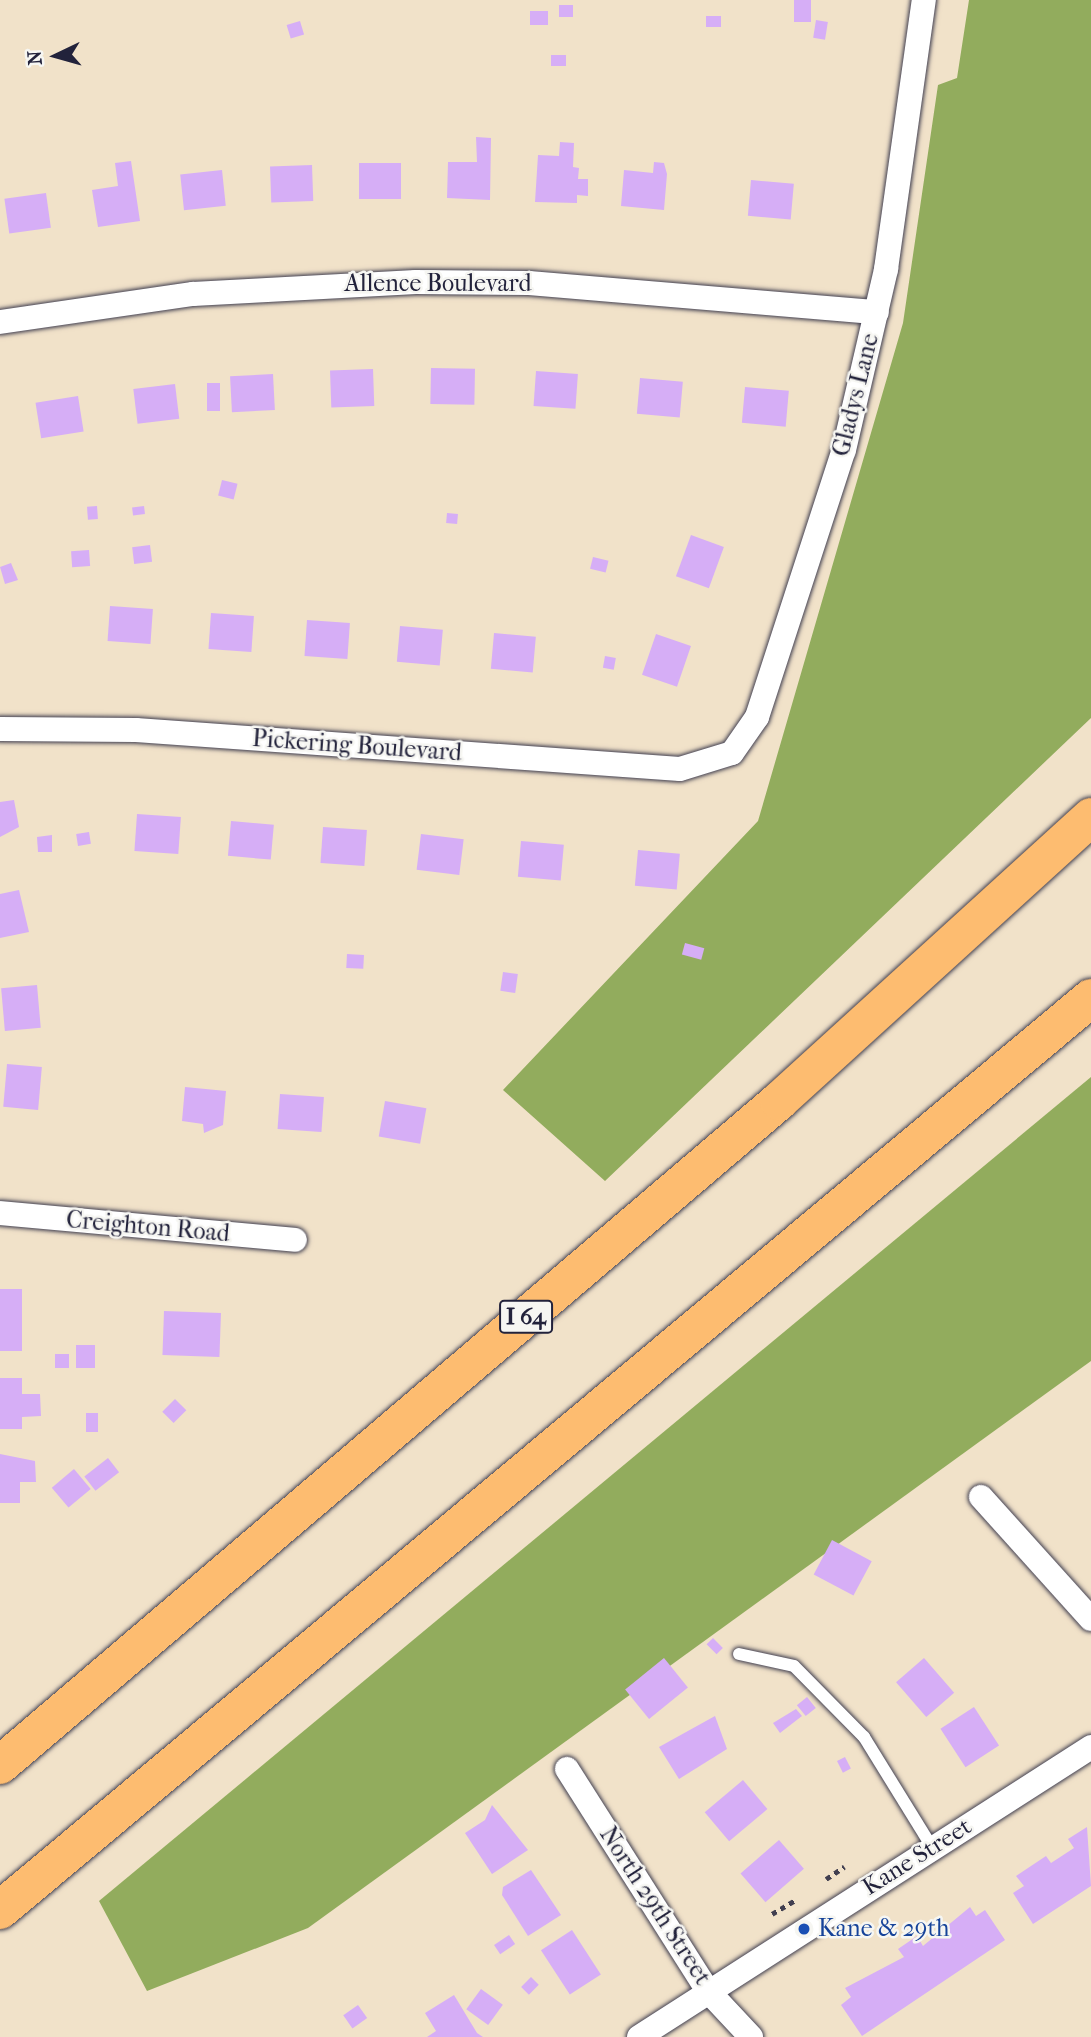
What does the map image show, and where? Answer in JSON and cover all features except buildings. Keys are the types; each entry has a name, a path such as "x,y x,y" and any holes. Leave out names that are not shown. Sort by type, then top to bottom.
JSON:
{"highway":[{"name":"I 64","path":"0,1765 779,1101 1091,817"},
{"path":"0,1910 1091,998"}],"street":[{"name":"Gladys Lane","path":"713,762 742,742 778,659 844,450 877,312 924,0"},
{"name":"Allence Boulevard","path":"0,322 193,294 416,282 529,283 877,312"},
{"name":"Pickering Boulevard","path":"0,729 136,730 680,769 713,762"},
{"name":"Creighton Road","path":"0,1213 295,1240"},
{"path":"981,1497 1091,1619"},
{"name":"Kane Street","path":"639,2037 1091,1747"},
{"name":"North 29th Street","path":"567,1769 708,1991 751,2037"}],"lane":[{"path":"739,1654 794,1666 864,1737 932,1847"}],"path":[{"path":"826,1879 844,1867"},
{"path":"772,1914 795,1900"}],"green space":[{"path":"969,0 1091,0 1091,718 605,1181 503,1090 758,821 903,323 938,85 957,78"},
{"path":"1091,1077 1091,1361 308,1928 147,1991 99,1901"}],"place":[{"name":"Kane & 29th","path":"804,1929"}]}
